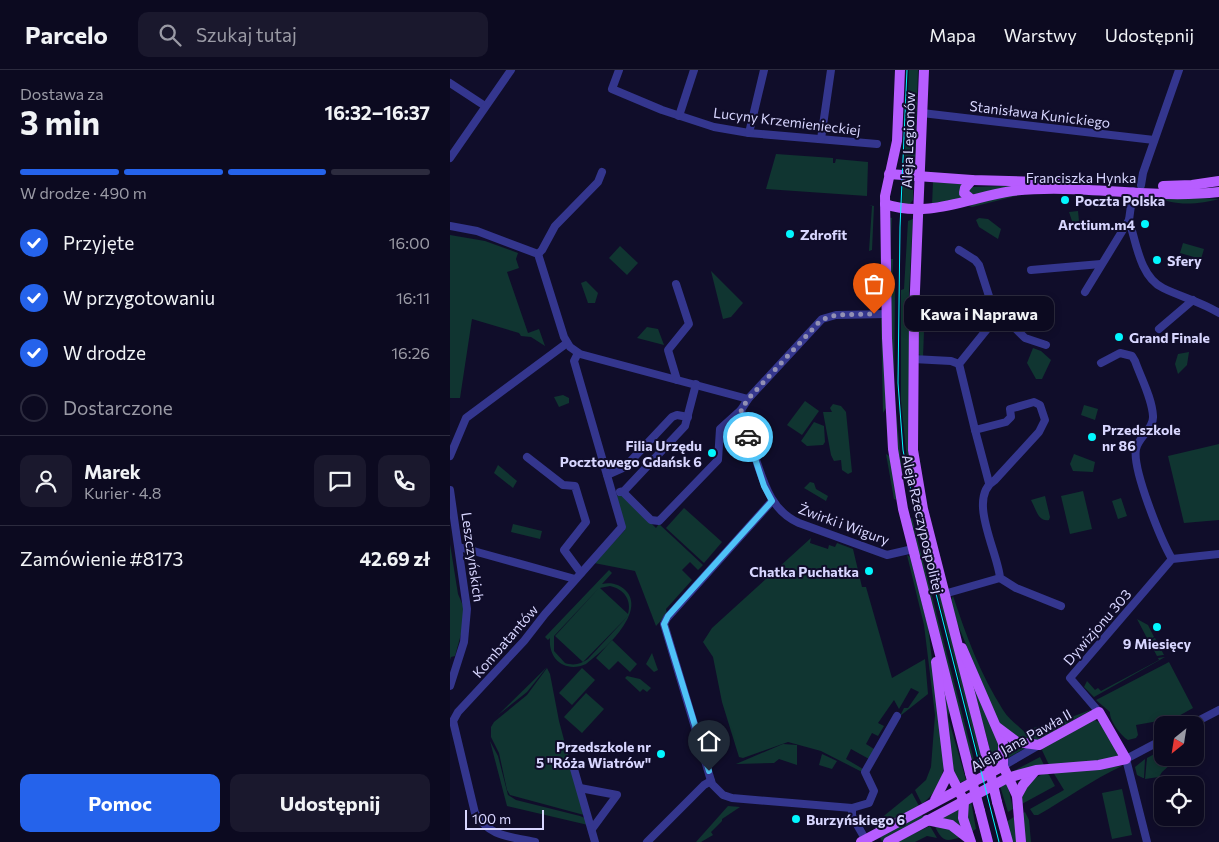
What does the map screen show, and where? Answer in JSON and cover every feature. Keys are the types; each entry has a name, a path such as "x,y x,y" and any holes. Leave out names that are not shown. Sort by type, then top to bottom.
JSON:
{"main road":[{"name":"Aleja Legionów","path":"885,204 889,174 897,141 900,70"},
{"name":"Aleja Legionów","path":"918,210 924,70"},
{"name":"Franciszka Hynka","path":"889,174 1219,192"},
{"path":"971,199 964,193 965,188 972,180"},
{"name":"Franciszka Hynka","path":"885,204 896,208 918,210 1011,191 1137,188 1192,185 1219,181"},
{"name":"Aleja Rzeczypospolitej","path":"885,204 887,314 893,449 913,550 988,842"},
{"name":"Aleja Rzeczypospolitej","path":"918,210 912,426 915,467 944,594 1008,842"},
{"path":"955,638 965,652 1004,748 1003,766 1017,796 1021,842"},
{"path":"937,643 936,661 949,772 964,801 963,818 970,841"},
{"path":"1099,712 1126,759"},
{"name":"Aleja Jana Pawła II","path":"1039,745 1099,712"},
{"path":"997,727 1017,742 1039,745"},
{"name":"Aleja Jana Pawła II","path":"888,842 1007,778 1036,770 1099,765 1126,759"},
{"name":"Aleja Jana Pawła II","path":"865,841 1003,766"},
{"path":"1017,796 1023,784 1036,770"},
{"path":"934,802 949,772"},
{"path":"908,816 951,825 970,841"}],"street":[{"path":"450,158 511,70"},
{"name":"Lucyny Krzemienieckiej","path":"619,70 612,88 679,116 710,126 749,133 876,144"},
{"path":"679,116 694,70"},
{"path":"749,133 764,70"},
{"path":"821,139 830,70"},
{"path":"1085,292 1100,264 1129,220 1137,188 1179,70"},
{"path":"450,83 485,106"},
{"name":"Stanisława Kunickiego","path":"922,113 1154,140"},
{"path":"538,254 542,250 550,232 598,182 602,172"},
{"path":"1129,220 1141,259 1152,280 1160,287 1219,313"},
{"path":"450,226 477,231 538,254"},
{"path":"958,250 974,260 978,265 996,318"},
{"path":"538,254 567,343 578,353 590,358 748,399"},
{"path":"1031,270 1100,264"},
{"path":"676,284 690,324 668,350 677,380"},
{"path":"1159,329 1193,300"},
{"path":"623,492 651,520 659,521 718,460 719,433 728,420 741,410 748,399 821,320 836,315 887,314"},
{"path":"959,364 996,318"},
{"path":"996,318 1005,318 1025,338 1046,345"},
{"path":"450,456 466,418 567,343"},
{"path":"578,353 574,361 613,493 623,492 685,426 696,384"},
{"path":"1101,363 1120,353 1132,356 1135,361 1153,415 1152,424 1137,444 1135,451 1137,464 1154,526 1172,559 1219,554"},
{"path":"913,359 951,361 959,364"},
{"path":"959,364 989,483 982,499 982,507 1000,578 1016,588 1061,606"},
{"path":"975,430 1010,420 1010,409 1038,403 1045,420 1044,425 995,480 989,483"},
{"name":"Żwirki i Wigury","path":"741,410 764,486 772,501 794,521 883,553 895,554 913,550"},
{"path":"607,475 624,467 672,417 688,417"},
{"path":"527,457 563,485 574,486 586,522 564,550 578,576"},
{"name":"Leszczyńskich","path":"450,490 467,616 464,642 450,686"},
{"name":"Kombatantów","path":"535,842 496,833 480,821 475,813 468,787 452,717 524,641 622,527 613,493"},
{"path":"772,501 665,621 666,636 711,781 723,795 732,798 852,808 866,805 872,799 874,786 865,772 898,716"},
{"path":"459,547 578,576"},
{"name":"Dywizjonu 303","path":"1099,712 1070,678 1172,559"},
{"path":"944,594 1000,578"},
{"path":"1204,718 1219,710"},
{"name":"Aleja Jana Pawła II","path":"1126,759 1154,744"},
{"name":"Aleja Jana Pawła II","path":"1003,766 1039,745"},
{"path":"1126,759 1147,842"},
{"path":"574,770 595,842"},
{"path":"647,842 698,791 711,781"},
{"path":"580,788 617,795 592,829"},
{"path":"852,808 852,816 865,841"}],"green space":[{"path":"909,70 918,70 915,171 904,171"},
{"path":"776,154 833,158 833,163 835,163 836,159 868,162 867,196 766,189"},
{"path":"903,181 910,182 913,186 913,200 909,205 902,206"},
{"path":"933,182 964,184 965,198 932,205"},
{"path":"1037,185 970,195 969,189 972,187"},
{"path":"1020,195 972,207 969,206 998,197"},
{"path":"1156,196 1219,199 1195,203 1178,203"},
{"path":"869,205 874,206 872,250 869,251 872,206"},
{"path":"1078,211 1079,221 1073,224 1069,212"},
{"path":"888,217 892,218 890,259 893,259 892,289 895,289 894,390 902,470 899,471 894,428"},
{"path":"979,218 988,219 1001,229 998,239 979,227 976,220"},
{"path":"913,219 909,291 911,469 908,469 901,401 901,290 904,289 908,221"},
{"path":"450,235 485,241 518,253 516,259 519,268 507,272 528,333 539,329 545,346 531,337 521,336 519,333 472,319 460,398 450,398"},
{"path":"1183,243 1204,249 1201,259 1180,253"},
{"path":"620,246 638,263 627,275 609,258"},
{"path":"711,271 743,303 731,317 723,319"},
{"path":"876,273 877,289 874,293 877,291 877,300 873,300 871,305 873,295 871,295 871,283"},
{"path":"586,281 598,293 595,303 588,303 581,283"},
{"path":"881,317 884,325 886,408 883,413"},
{"path":"647,327 658,329 664,345 637,338"},
{"path":"919,328 924,331 923,357 918,354"},
{"path":"1033,348 1041,351 1051,360 1042,379 1036,379 1027,363"},
{"path":"1189,352 1187,365 1178,374 1175,364 1178,354"},
{"path":"563,395 569,398 569,403 559,407 554,397"},
{"path":"805,401 819,411 802,435 787,425"},
{"path":"833,404 841,406 846,412 852,472 848,474 842,470 841,460 834,461 831,455 823,412 832,412 830,408"},
{"path":"1084,405 1098,409 1095,420 1081,415"},
{"path":"814,422 824,426 825,442 823,445 807,446 801,441"},
{"path":"1219,444 1219,520 1184,523 1168,456"},
{"path":"886,454 891,457 897,500 894,499"},
{"path":"1074,454 1095,462 1093,472 1073,471 1070,464"},
{"path":"498,465 517,481 513,488 494,473"},
{"path":"810,482 814,483 816,489 828,496 826,501 804,488"},
{"path":"1083,491 1092,529 1070,534 1061,496"},
{"path":"618,494 622,495 656,528 659,524 703,565 698,570 690,562 682,570 692,580 666,609 667,614 656,626 635,571 594,563 625,530 616,498"},
{"path":"1045,496 1049,520 1040,517 1031,500"},
{"path":"1121,498 1127,516 1118,519 1112,501"},
{"path":"684,508 722,542 704,563 666,528"},
{"path":"921,515 983,760 980,761 918,516"},
{"path":"912,518 975,764 971,765 909,519"},
{"path":"513,524 542,531 540,539 511,532"},
{"path":"811,538 810,543 828,549 829,545 835,547 837,543 853,549 862,587 866,587 892,678 925,659 928,694 900,716 904,708 908,708 919,692 911,688 899,709 894,700 878,723 884,726 878,736 872,733 866,744 874,749 869,759 851,749 846,759 863,769 862,772 821,751 788,742 743,758 739,757 722,702 713,657 703,642 712,628"},
{"path":"450,544 458,594 464,608 463,627 455,656 451,657 450,660"},
{"path":"907,555 910,557 928,627 944,757 943,771 939,783 922,804 915,790 926,780 931,767 935,715 924,625"},
{"path":"609,570 612,573 602,584 609,583 621,587 627,592 631,601 631,611 620,631 586,664 572,667 565,666 555,658 550,646 550,638 548,640 545,637","holes":["615,587 623,592 628,600 628,614 600,588","599,588 555,636 583,662 577,664 565,663 554,651 554,636","628,616 588,659 583,662"]},
{"path":"953,596 968,640 987,682 1006,715 1025,732 1031,741 1021,741 999,723 957,623 951,600"},
{"path":"1137,619 1148,625 1154,637 1148,640"},
{"path":"1155,638 1164,655 1157,656 1149,641"},
{"path":"612,640 637,664 630,672 618,661 609,670 596,658"},
{"path":"652,653 658,670 654,672 646,664"},
{"path":"964,657 998,740 1001,762 994,765 987,738"},
{"path":"1165,657 1094,697 1084,687 1087,681 1095,690 1098,688 1101,691 1159,660 1158,658"},
{"path":"1169,662 1193,708 1179,716 1154,716 1154,722 1136,725 1138,735 1136,738 1128,740 1116,728 1111,719 1110,712 1096,700"},
{"path":"547,667 527,692 498,715"},
{"path":"547,668 584,815 510,795 507,790 499,753 491,737 491,727 494,722 527,695"},
{"path":"582,668 595,680 572,705 559,693"},
{"path":"940,670 950,708 948,717 966,780 959,783 954,775"},
{"path":"627,676 640,679 651,688 647,692 643,689 640,692 625,678"},
{"path":"586,693 604,709 582,733 564,717"},
{"path":"1093,709 1039,740 1035,740 1029,729 1058,722"},
{"path":"1095,720 1102,724 1118,754 1116,759 1050,767 1041,748"},
{"path":"1003,737 1029,746 1006,759"},
{"path":"490,741 498,756 508,795 516,800 580,816 587,819 588,825 507,806"},
{"path":"783,744 797,745 797,765 779,759 774,763 736,764"},
{"path":"822,754 837,761 832,769 819,765"},
{"path":"1154,754 1154,766 1169,766 1160,776 1145,779 1147,758"},
{"path":"1040,757 1045,767 1006,775"},
{"path":"1145,759 1143,778 1137,775 1135,767"},
{"path":"1122,766 1038,815 1034,815 1030,809 1064,790 1053,772"},
{"path":"1048,773 1055,786 1020,805 1023,794 1032,780"},
{"path":"1007,782 1013,809 1008,812 1000,786"},
{"path":"1122,789 1132,835 1112,839 1102,793"},
{"path":"912,793 919,806 876,830 874,824"},
{"path":"971,801 976,829 971,832 967,822 965,805"},
{"path":"728,806 740,807 722,819 711,832 713,835 701,842 696,842"},
{"path":"960,807 964,830 936,820"},
{"path":"1025,812 1029,820 1031,842 1025,842 1021,814"},
{"path":"921,813 924,819 882,842 880,837"},
{"path":"1014,817 1018,842 1011,842 1006,822"},
{"path":"934,825 945,826 962,837 951,840 942,838"},
{"path":"930,826 937,838 927,836 915,842 896,842"}],"tram line":[{"path":"907,70 900,227 898,383 903,450 915,511 999,842"}],"way so far":[{"path":"748,437 741,410 748,399 821,320 836,315 874,314"}],"place":[{"name":"Poczta Polska","path":"1065,200"},
{"name":"Arctium.m4","path":"1145,224"},
{"name":"Zdrofit","path":"790,234"},
{"name":"Sfery","path":"1157,260"},
{"name":"Kawa i Naprawa","path":"874,314"},
{"name":"Grand Finale","path":"1119,337"},
{"name":"Przedszkole nr 86","path":"1092,437"},
{"name":"Filia Urzędu Pocztowego Gdańsk 6","path":"712,453"},
{"name":"Chatka Puchatka","path":"869,571"},
{"name":"9 Miesięcy","path":"1157,627"},
{"name":"Przedszkole nr 5 \"Róża Wiatrów\"","path":"661,754"},
{"name":"Burzyńskiego 6","path":"796,819"}],"route":[{"path":"709,771 669,646 664,624 668,616 772,501 764,486 748,437"}]}
